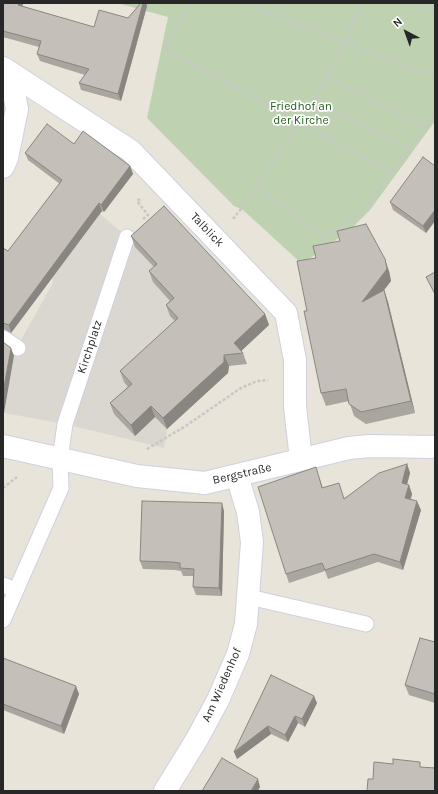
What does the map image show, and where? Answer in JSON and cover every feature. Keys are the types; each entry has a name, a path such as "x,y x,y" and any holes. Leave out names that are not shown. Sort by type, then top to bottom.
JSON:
{"street":[{"path":"3,167 7,158 17,109 7,70"},
{"name":"Talblick","path":"7,70 131,151 286,312 295,360 295,407 301,459"},
{"name":"Bergstraße","path":"3,446 137,476 205,482 237,476 348,448 369,446 435,447"},
{"name":"Am Wiedenhof","path":"165,791 197,739 218,700 238,654 246,624 252,542 248,512 237,476"}],"lane":[{"name":"Kirchplatz","path":"3,620 10,588 61,488 60,459 65,424 127,237"},
{"path":"3,338 18,348"},
{"path":"249,597 366,624"}],"path":[{"path":"190,3 164,49 392,172"},
{"path":"245,3 435,76"},
{"path":"241,209 314,99 345,42 361,3"},
{"path":"409,3 435,12"},
{"path":"326,77 426,127"},
{"path":"314,99 409,149"},
{"path":"257,186 324,237 361,213 435,114"},
{"path":"137,201 148,215"},
{"path":"114,470 241,388 257,381 295,377"}],"green space":[{"name":"Friedhof an der Kirche","path":"117,3 435,3 435,121 370,210 350,230 302,264 243,210 234,206 147,118 168,17"}],"shaded area":[{"path":"100,214 127,237 161,275 178,309 182,329 136,395 167,429 164,448 65,424 4,413 14,358 22,338 53,283 52,277"}],"building":[{"path":"3,3 19,3 18,5 94,27 99,10 128,18 141,3 143,3 118,94 79,83 89,69 37,54 41,41 3,31"},
{"path":"47,124 74,144 83,131 130,166 101,205 99,203 9,325 3,323 3,248 8,251 62,180 25,153"},
{"path":"423,157 435,166 435,210 423,226 390,202"},
{"path":"164,206 265,314 234,343 243,353 224,355 224,362 163,418 151,406 131,425 110,403 132,384 120,371 178,318 166,305 174,298 149,271 157,264 131,236"},
{"path":"366,224 385,259 387,269 362,302 384,290 411,401 361,412 349,404 346,389 321,393 304,311 307,311 297,261 316,258 313,246 340,241 337,231"},
{"path":"435,272 435,294 426,277"},
{"path":"3,342 11,348 3,393"},
{"path":"407,464 402,483 409,485 405,498 417,501 400,562 374,554 325,570 322,563 286,574 258,487 316,467 322,488 339,483 344,499 379,473"},
{"path":"142,501 222,503 219,588 193,587 194,569 180,568 180,563 140,561"},
{"path":"420,638 435,642 435,694 405,685"},
{"path":"3,658 76,686 61,726 3,704"},
{"path":"271,675 314,696 302,719 295,716 285,735 268,726 234,752"},
{"path":"222,758 258,779 251,791 202,791"},
{"path":"393,759 420,762 420,767 435,768 435,791 367,791 368,779 373,779 374,762 393,764"}]}
